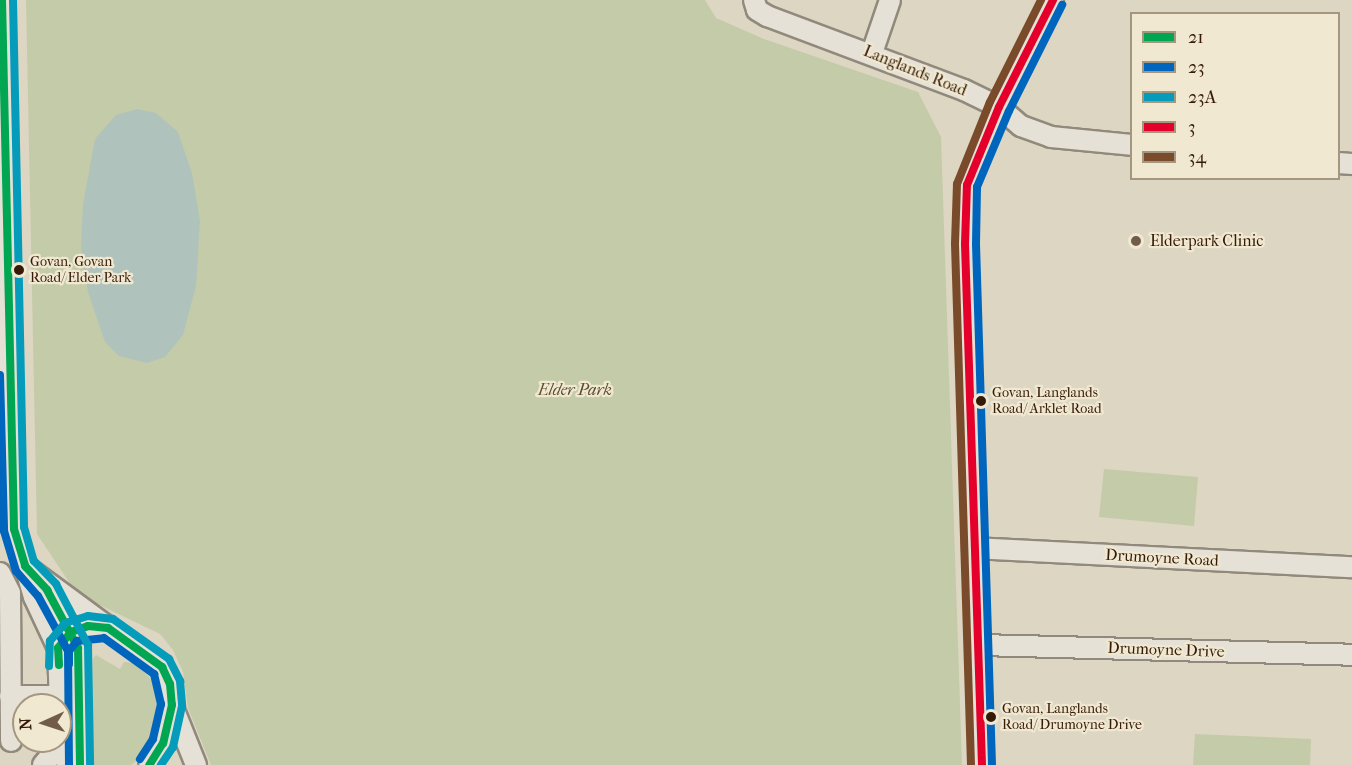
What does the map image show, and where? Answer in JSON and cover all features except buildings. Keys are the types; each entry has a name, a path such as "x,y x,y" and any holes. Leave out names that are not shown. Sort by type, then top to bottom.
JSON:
{"street":[{"path":"2,0 14,529 25,566 58,648 60,693"},
{"name":"Langlands Road","path":"754,0 757,10 767,16 872,53 999,107 1021,126 1051,138 1130,145"},
{"path":"872,53 890,0"},
{"path":"982,765 980,645 973,548 965,244 967,185 999,107 1053,0"},
{"name":"Drumoyne Road","path":"973,548 1352,567"},
{"path":"25,566 162,668 170,684 172,705 196,765"},
{"path":"25,566 47,590 71,632 80,656 80,765"},
{"path":"3,576 9,593 11,741"},
{"path":"58,648 71,632 88,626 108,628"},
{"name":"Drumoyne Drive","path":"980,645 1352,655"},
{"path":"149,765 163,743 172,705"},
{"path":"43,765 52,753"}],"green space":[{"name":"Elder Park","path":"26,0 705,0 716,18 764,39 918,92 941,137 962,765 211,765 188,708 183,672 173,650 160,634 77,594 37,534"},
{"path":"1104,469 1198,477 1194,526 1099,517"},
{"path":"96,655 120,669 124,662 137,663 159,689 160,717 153,739 141,758 131,765 91,765 93,658"},
{"path":"1195,734 1311,739 1310,765 1193,765"}],"shaded area":[{"path":"137,109 156,113 178,132 192,173 200,221 196,286 183,335 165,357 147,363 119,356 105,342 88,292 81,248 83,204 95,139 116,115"}],"transit line":[{"name":"21","path":"2,0 14,529 25,566 47,590 78,648 80,765"},
{"name":"23A","path":"13,0 24,527 34,561 56,584 88,645 90,765"},
{"name":"34","path":"971,765 955,244 957,184 990,102 1041,0"},
{"name":"3","path":"982,765 965,244 967,185 999,107 1053,0"},
{"name":"23","path":"992,765 976,244 977,187 1009,111 1062,5"},
{"name":"23","path":"0,375 4,531 16,571 38,596 68,651 69,765"},
{"name":"23A","path":"49,666 50,641 65,623 88,616 113,619 169,659 180,681 182,706 173,747 161,765"},
{"name":"21","path":"59,665 58,648 71,632 88,626 108,628 162,667 170,684 172,705 163,743 149,765"},
{"name":"23","path":"69,664 69,651 77,641 104,638 154,674 161,704 153,739 140,759"}],"place":[{"name":"Elderpark Clinic","path":"1136,241"},
{"name":"Govan, Govan Road/ Elder Park","path":"19,270"},
{"name":"Govan, Langlands Road/ Arklet Road","path":"981,401"},
{"name":"Govan, Langlands Road/ Drumoyne Drive","path":"991,717"}]}
